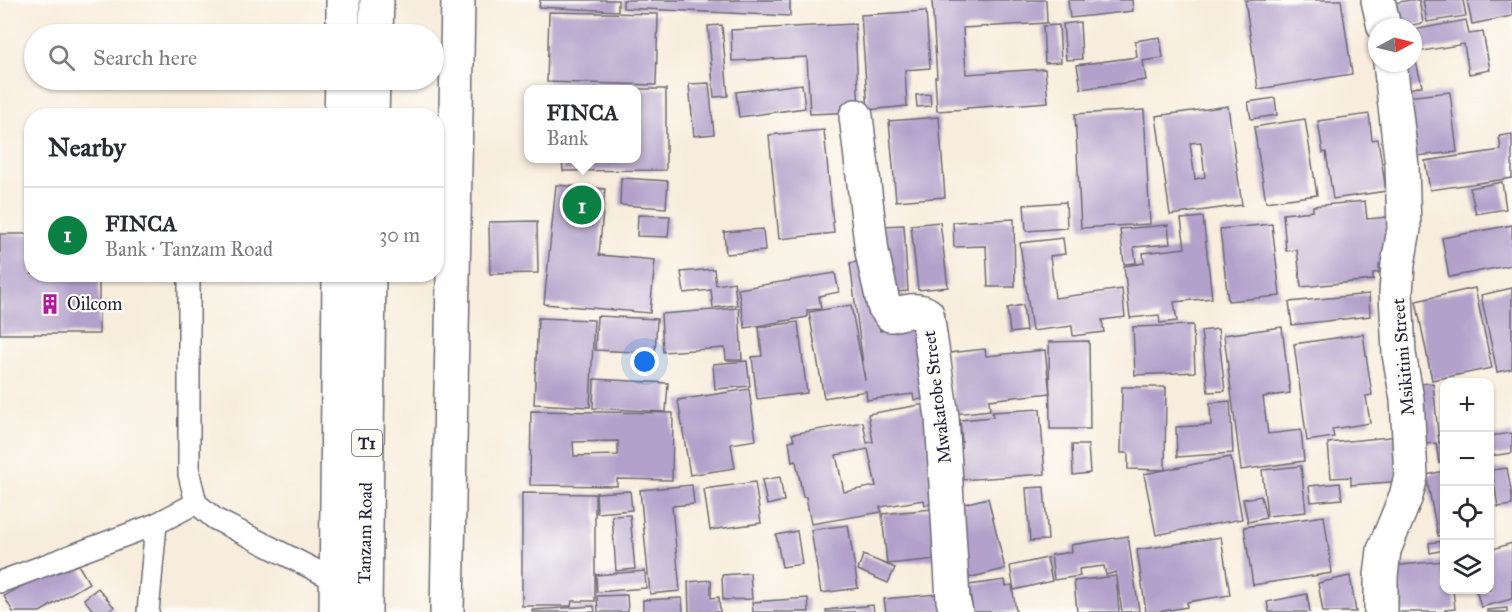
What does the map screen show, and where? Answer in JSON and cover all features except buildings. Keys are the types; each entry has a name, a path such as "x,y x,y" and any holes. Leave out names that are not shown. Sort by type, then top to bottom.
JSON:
{"main road":[{"path":"343,0 343,24"},
{"path":"376,24 377,0"},
{"path":"447,612 458,0"},
{"path":"1378,0 1382,18"},
{"name":"Msikitini Street","path":"1382,612 1381,576 1384,550 1406,496 1411,476 1407,399 1399,354 1396,292 1404,229 1402,166 1391,72"},
{"path":"341,108 342,90"},
{"path":"372,108 373,90"},
{"name":"Mwakatobe Street","path":"856,116 872,252 884,306 891,315 915,310 924,311 927,314 942,417 953,600 956,612"},
{"name":"Tanzam Road","path":"336,612 339,282"},
{"name":"Tanzam Road","path":"365,612 369,282"}],"lane":[{"path":"189,282 189,474 196,503 215,519 335,580"},
{"path":"0,582 156,524 196,503"},
{"path":"148,612 156,524"}],"place":[{"name":"FINCA","path":"582,205"},
{"name":"Oilcom","path":"50,304"}]}
